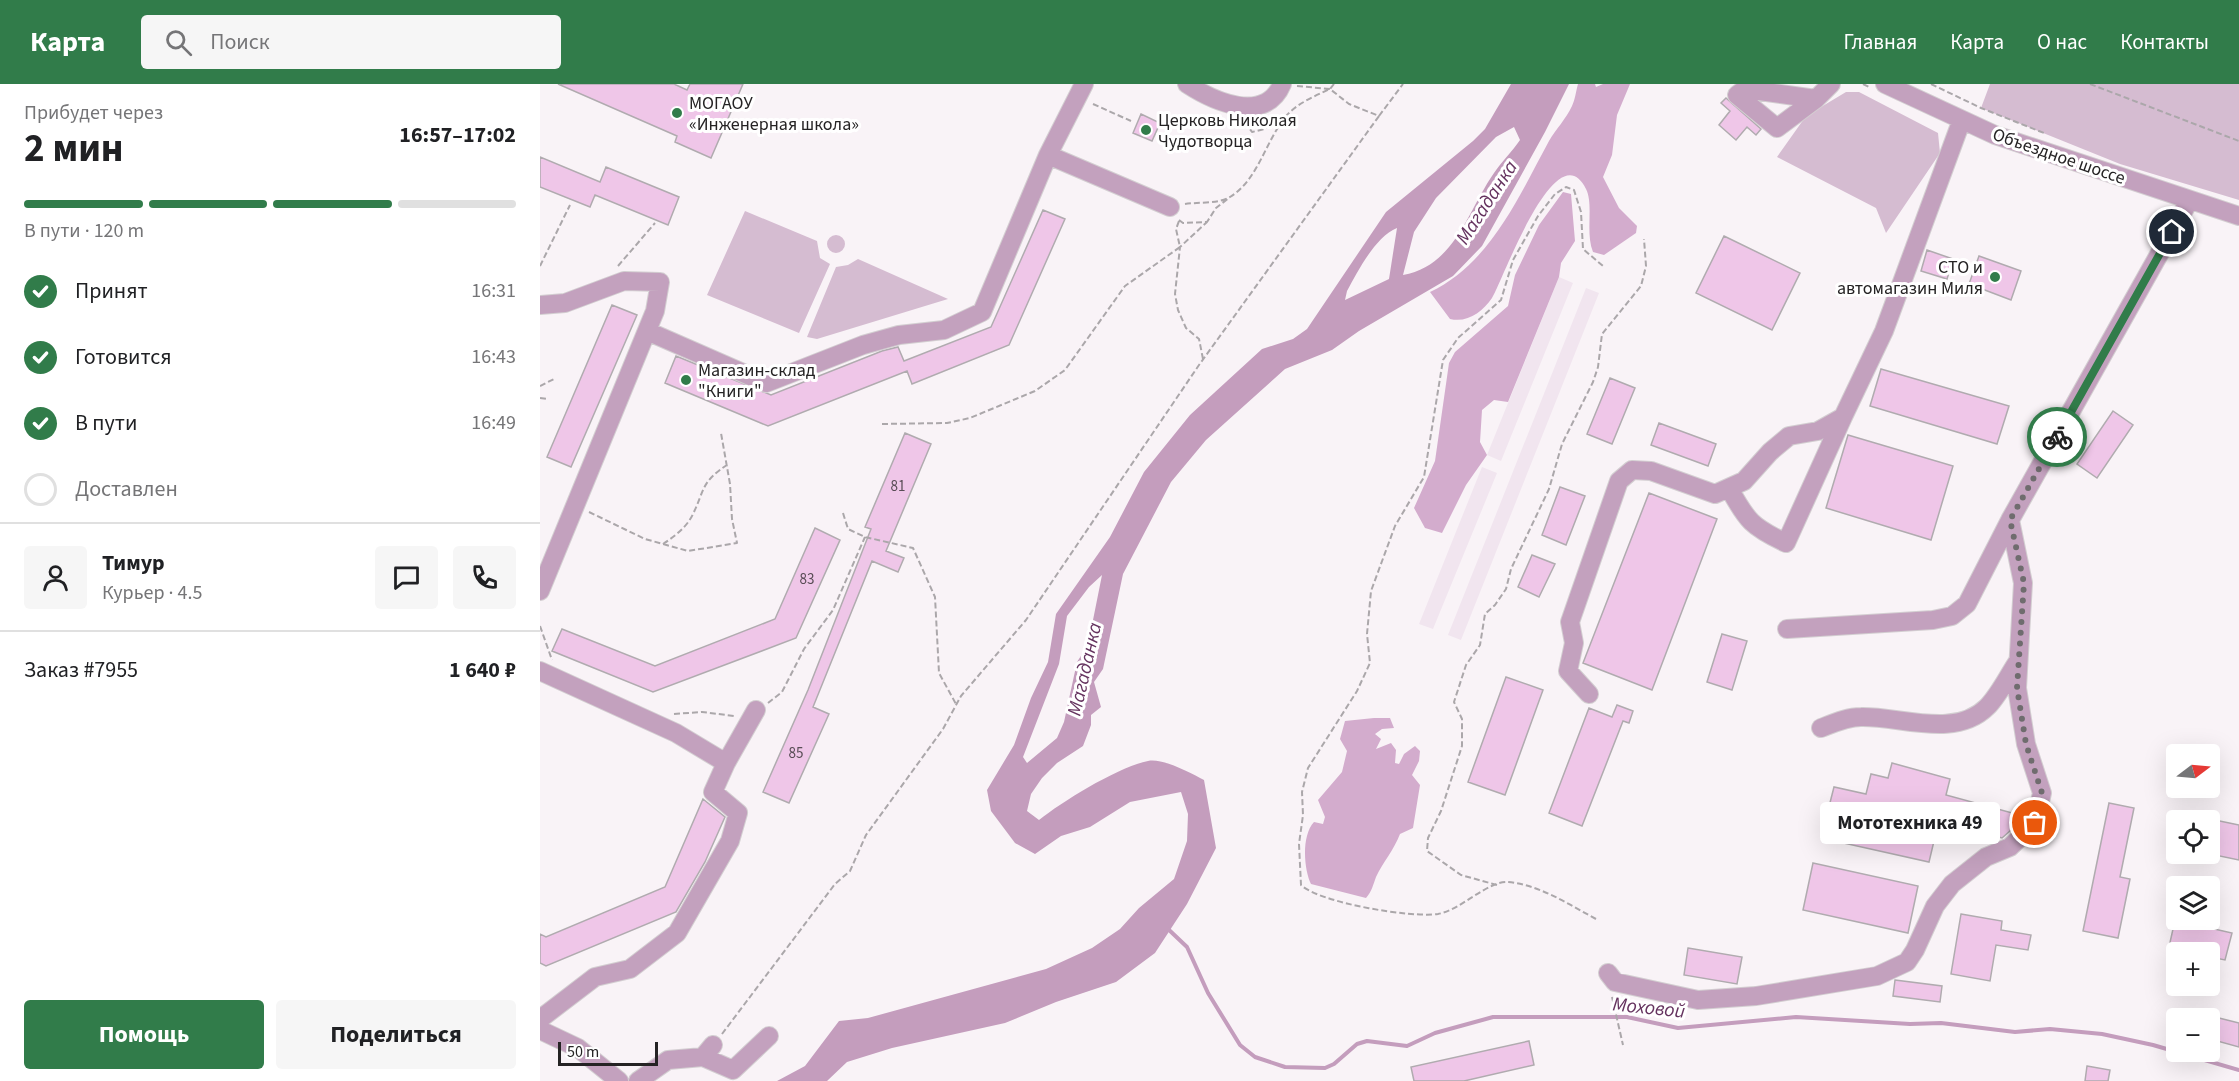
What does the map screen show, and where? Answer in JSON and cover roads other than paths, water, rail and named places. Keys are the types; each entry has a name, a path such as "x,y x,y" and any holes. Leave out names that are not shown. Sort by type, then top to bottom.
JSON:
{"street":[{"path":"1187,84 1222,102 1246,109 1266,102 1281,86"},
{"path":"1816,99 1831,84"},
{"name":"Объездное шоссе","path":"1885,84 1962,122 2189,201 2239,216"},
{"path":"647,331 766,383 863,345 900,336 944,330 982,312 1048,155 1081,90"},
{"path":"1729,488 1746,519 1760,531 1786,543 1884,331 1962,122"},
{"path":"1048,155 1176,211"},
{"path":"1787,629 1934,620 1952,616 1967,604 2010,520 2189,201"},
{"path":"540,305 565,303 624,281 660,282 655,311 540,591"},
{"path":"1589,694 1568,671 1574,643 1570,622 1619,482 1632,470 1651,471 1715,495 1744,482 1770,452 1789,436 1818,431 1843,417"},
{"path":"1608,973 1615,982 1698,1000 1756,996 1877,976 1907,962 1935,906 1952,884 1986,856 2010,846 2035,823 2042,793 2026,744 2017,688 2024,583 2010,520"},
{"path":"1821,728 1846,719 1862,717 1938,724 1967,720 1987,708 2019,660"},
{"path":"540,671 702,746 726,763"},
{"path":"540,1019 595,977 630,969 677,933 730,841 738,813 713,792 726,763 756,710"},
{"path":"540,1030 578,1048 619,1081"},
{"path":"638,1081 668,1060 708,1051 733,1070 769,1036"}],"water":[{"name":"Магаданка","path":"1511,84 1569,84 1482,246 1453,276 1359,331 1332,350 1285,369 1206,440 1171,482 1123,574 1103,669 1094,682 1101,707 1091,715 1091,725 1083,746 1057,763 1042,778 1031,794 1027,811 1039,820 1091,786 1122,770 1148,761 1169,764 1204,780 1216,848 1187,904 1155,953 1116,982 1056,1002 1005,1023 892,1048 847,1062 827,1081 777,1081 805,1066 839,1021 868,1018 1046,969 1092,948 1120,929 1139,908 1174,879 1187,841 1188,814 1181,792 1130,802 1090,827 1061,836 1035,854 1015,843 991,811 987,790 1014,745 1031,698 1048,662 1056,614 1110,537 1144,472 1190,415 1262,349 1293,339 1307,329 1386,212 1485,129","holes":["1514,127 1520,140 1494,173 1448,249 1421,270 1403,275 1414,232 1436,198 1496,137","1397,228 1389,279 1345,300 1347,291 1368,255 1389,232","1102,575 1088,645 1077,662 1064,722 1057,738 1027,763 1023,757 1059,664 1067,616 1089,587"]}],"waterway":[{"name":"Моховой","path":"1168,929 1187,947 1208,993 1240,1045 1255,1057 1285,1067 1325,1068 1334,1064 1357,1044 1367,1041 1407,1046 1435,1033 1493,1017 1627,1017 1678,1028 1796,1017 1910,1024 1941,1023 2015,1032 2050,1029 2102,1034 2153,1045 2239,1070"}],"place":[{"name":"МОГАОУ «Инженерная школа»","path":"677,113"},
{"name":"Церковь Николая Чудотворца","path":"1146,130"},
{"name":"СТО и автомагазин Миля","path":"1995,277"},
{"name":"Магазин-склад \"Книги\"","path":"686,380"},
{"name":"Мототехника 49","path":"2035,823"}]}
